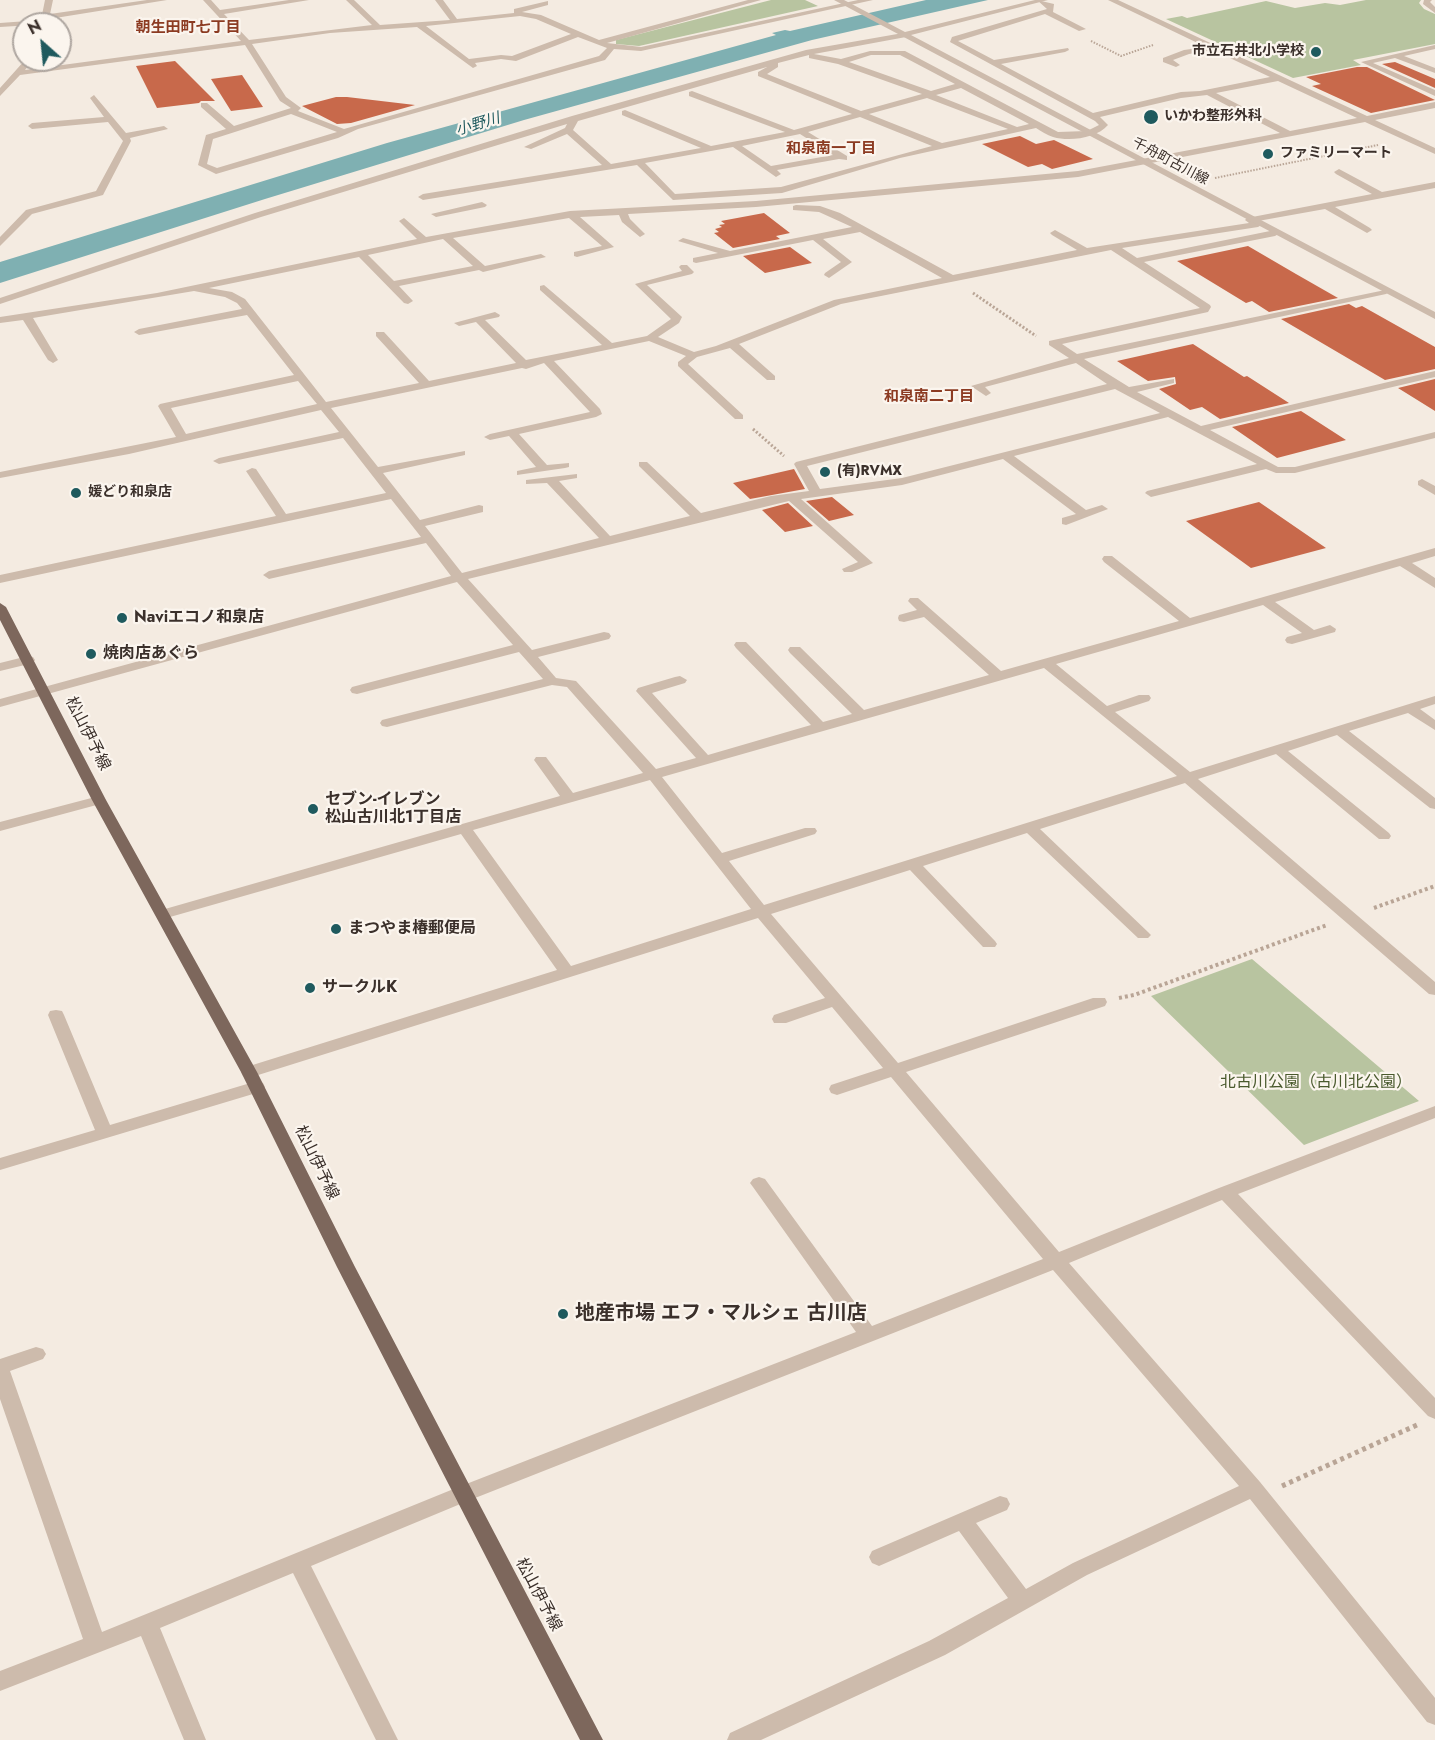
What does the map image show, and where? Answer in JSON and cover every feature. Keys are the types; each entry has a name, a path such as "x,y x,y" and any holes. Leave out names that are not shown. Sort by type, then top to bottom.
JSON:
{"main road":[{"name":"松山伊予線","path":"0,608 99,800 253,1080 463,1494 592,1740"}],"street":[{"path":"72,16 162,0"},
{"path":"207,0 247,42 283,99 297,108 209,137 202,165 216,171 335,136 343,131 602,58 612,46"},
{"path":"220,12 304,0"},
{"path":"350,0 377,26"},
{"path":"439,0 455,21"},
{"path":"598,43 757,0"},
{"path":"72,64 377,26 520,14 538,17 598,43 641,49 843,3 869,0"},
{"path":"0,301 258,215 574,118 809,52 903,35 1042,0 1051,6 1051,10 955,39 954,42 1092,116 1104,125 1101,130 1073,136 1056,135 902,53 870,54 841,62"},
{"path":"1112,0 1435,151"},
{"path":"1428,0 1426,2 1435,11"},
{"path":"520,14 517,11 519,9 545,3"},
{"name":"千舟町古川線","path":"843,3 1435,316"},
{"path":"115,7 121,14"},
{"path":"1047,12 1082,29"},
{"path":"418,24 470,64 501,57 513,59 577,35"},
{"path":"1056,45 1076,55"},
{"path":"1435,47 1365,62 1435,93"},
{"path":"1176,65 1166,60 1187,52 1213,48"},
{"path":"991,63 1065,50"},
{"path":"1395,55 1435,71"},
{"path":"941,146 760,74 778,62 813,56 841,62 1016,129"},
{"path":"0,93 16,72"},
{"path":"1092,116 1181,95 1278,78"},
{"path":"423,197 639,162 798,132 962,85"},
{"path":"1208,92 1288,134"},
{"path":"692,94 798,132 859,168"},
{"path":"0,243 28,212 100,192 127,141 93,98"},
{"path":"204,105 213,111 217,120 233,129"},
{"path":"436,214 464,221 756,204 1048,177 1144,163 1435,105"},
{"path":"291,111 343,131"},
{"path":"626,113 712,149"},
{"path":"528,147 568,130 574,118"},
{"path":"32,126 109,119"},
{"path":"639,162 674,197 782,190 941,146 1036,125"},
{"path":"125,136 164,129"},
{"path":"491,143 522,141 568,130"},
{"path":"568,130 609,167"},
{"path":"734,144 773,172 841,156"},
{"path":"1339,172 1380,195"},
{"path":"739,417 681,364 693,355 732,344 838,302 1086,251 1115,248 1254,222 1326,205 1435,185"},
{"path":"736,205 771,191"},
{"path":"756,204 820,209 837,215 950,278"},
{"path":"0,320 196,289 445,236 482,205"},
{"path":"1326,205 1367,230"},
{"path":"622,211 625,220 640,234"},
{"path":"570,214 609,247 577,254"},
{"path":"404,221 424,240"},
{"path":"696,260 863,228"},
{"path":"0,229 14,229"},
{"path":"1055,232 1086,251"},
{"path":"1135,261 1275,233"},
{"path":"445,236 481,267"},
{"path":"816,238 847,262 829,274"},
{"path":"683,241 731,254"},
{"path":"1115,248 1206,307 1204,310"},
{"path":"361,253 408,302"},
{"path":"393,284 541,257"},
{"path":"0,476 650,338 675,321 677,317 640,284 689,272 684,267"},
{"path":"544,288 611,347"},
{"path":"196,289 237,297 250,311 300,378 459,576 552,681"},
{"path":"986,393 976,386 1076,359 1386,291"},
{"path":"1053,343 1204,310 1227,325"},
{"path":"139,332 250,311"},
{"path":"459,323 495,315"},
{"path":"27,317 53,360"},
{"path":"478,319 526,366"},
{"path":"380,333 427,385"},
{"path":"650,338 693,355"},
{"path":"1053,343 1116,385 1276,470 1294,470 1435,435"},
{"path":"732,344 771,378"},
{"path":"490,437 596,414 596,411 548,361"},
{"path":"1198,430 1435,374"},
{"path":"183,438 164,406 300,378"},
{"path":"1127,391 1170,381"},
{"path":"816,493 800,464 1116,385"},
{"path":"0,703 459,576 698,517 792,497 902,481 1168,414"},
{"path":"512,433 608,540"},
{"path":"219,461 346,434"},
{"path":"375,471 461,453"},
{"path":"1005,455 1085,515"},
{"path":"643,464 698,517"},
{"path":"530,482 565,465"},
{"path":"1151,493 1265,466"},
{"path":"252,471 283,518"},
{"path":"521,473 573,476"},
{"path":"1422,483 1435,491"},
{"path":"0,579 393,495"},
{"path":"792,497 867,563 848,569"},
{"path":"417,524 479,509"},
{"path":"1066,521 1102,509"},
{"path":"269,575 429,539"},
{"path":"163,914 1435,552"},
{"path":"1108,559 1188,622"},
{"path":"1401,561 1435,584"},
{"path":"1264,600 1312,634"},
{"path":"914,601 998,676"},
{"path":"904,618 926,612"},
{"path":"1292,640 1330,629"},
{"path":"357,690 525,651 604,636"},
{"path":"581,642 591,654"},
{"path":"741,645 820,727"},
{"path":"795,650 861,715"},
{"path":"0,667 28,660"},
{"path":"1045,662 1190,779 1435,990"},
{"path":"680,680 643,691 705,760"},
{"path":"387,723 552,681 571,684 653,775 761,912 1056,1261 1256,1492 1435,1715"},
{"path":"1106,711 1144,699"},
{"path":"0,1164 105,1133 567,972 1190,779 1435,700"},
{"path":"1410,708 1435,726"},
{"path":"1340,731 1435,805"},
{"path":"1279,750 1384,836"},
{"path":"541,760 569,798"},
{"path":"0,826 99,800"},
{"path":"464,828 567,972"},
{"path":"1031,828 1143,935"},
{"path":"719,859 810,831"},
{"path":"914,864 989,944"},
{"path":"780,1018 837,1000"},
{"path":"837,1089 1099,1002"},
{"path":"56,1015 105,1133"},
{"path":"0,1681 147,1624 463,1494 1056,1261 1225,1192 1435,1112"},
{"path":"759,1183 868,1335"},
{"path":"1225,1192 1430,1416"},
{"path":"0,1367 36,1354"},
{"path":"0,1371 96,1644"},
{"path":"738,1740 937,1648 1080,1569 1256,1492"},
{"path":"879,1557 999,1504"},
{"path":"962,1520 1022,1600"},
{"path":"298,1562 385,1740"},
{"path":"147,1624 195,1740"}],"path":[{"path":"1090,40 1121,56 1182,33"},
{"path":"1213,178 1381,145"},
{"path":"950,278 1043,340 1053,343"},
{"path":"739,417 790,462 800,464"},
{"path":"1099,1002 1134,995 1435,886"},
{"path":"1256,1492 1430,1416"}],"green space":[{"path":"771,0 805,0 818,6 639,46 616,44 616,40"},
{"name":"市立石井北小学校","path":"1366,0 1421,0 1419,3 1424,9 1435,14 1435,44 1353,60 1361,65 1293,78 1166,19 1182,16 1187,18 1266,1 1295,8 1325,3 1340,5"},
{"name":"北古川公園（古川北公園）","path":"1252,959 1419,1101 1304,1145 1151,996"}],"water":[{"name":"小野川","path":"926,0 988,0 812,40 524,120 0,283 0,262 387,143 776,35 772,33 790,31"}],"building":[{"path":"175,61 215,101 157,108 136,66"},
{"path":"1395,62 1435,79 1435,88 1382,64"},
{"path":"1367,67 1435,100 1371,113 1312,86 1321,84 1306,77"},
{"path":"242,75 263,107 231,111 211,79"},
{"path":"336,97 415,105 351,123 337,124 302,106"},
{"path":"1020,136 1036,144 1054,140 1093,159 1052,169 1042,164 1028,167 982,144"},
{"path":"764,213 790,233 776,236 780,239 733,248 714,233 719,232 715,229 722,227 719,225 725,224 721,221"},
{"path":"1248,246 1338,298 1269,312 1252,301 1246,303 1177,261"},
{"path":"790,247 812,263 765,273 743,256"},
{"path":"1349,304 1356,308 1362,306 1435,347 1435,369 1385,380 1281,319"},
{"path":"1193,344 1289,403 1220,419 1202,407 1190,410 1159,389 1176,384 1175,377 1148,381 1117,361"},
{"path":"1435,379 1435,411 1398,388"},
{"path":"1301,411 1346,440 1277,458 1232,427"},
{"path":"794,469 805,489 750,499 733,483"},
{"path":"832,497 854,515 829,521 806,501"},
{"path":"1259,502 1326,548 1251,568 1186,521"},
{"path":"788,503 813,526 785,532 762,510"}],"place":[{"name":"市立石井北小学校","path":"1316,52"},
{"name":"いかわ整形外科","path":"1151,117"},
{"name":"ファミリーマート","path":"1268,154"},
{"name":"(有)RVMX","path":"825,472"},
{"name":"媛どり和泉店","path":"76,493"},
{"name":"Naviエコノ和泉店","path":"122,618"},
{"name":"焼肉店あぐら","path":"91,654"},
{"name":"セブン-イレブン 松山古川北1丁目店","path":"313,809"},
{"name":"まつやま椿郵便局","path":"336,929"},
{"name":"サークルK","path":"310,988"},
{"name":"地産市場 エフ・マルシェ 古川店","path":"563,1314"}],"district":[{"name":"朝生田町七丁目","path":"188,28"},
{"name":"和泉南一丁目","path":"831,149"},
{"name":"和泉南二丁目","path":"929,397"}]}
